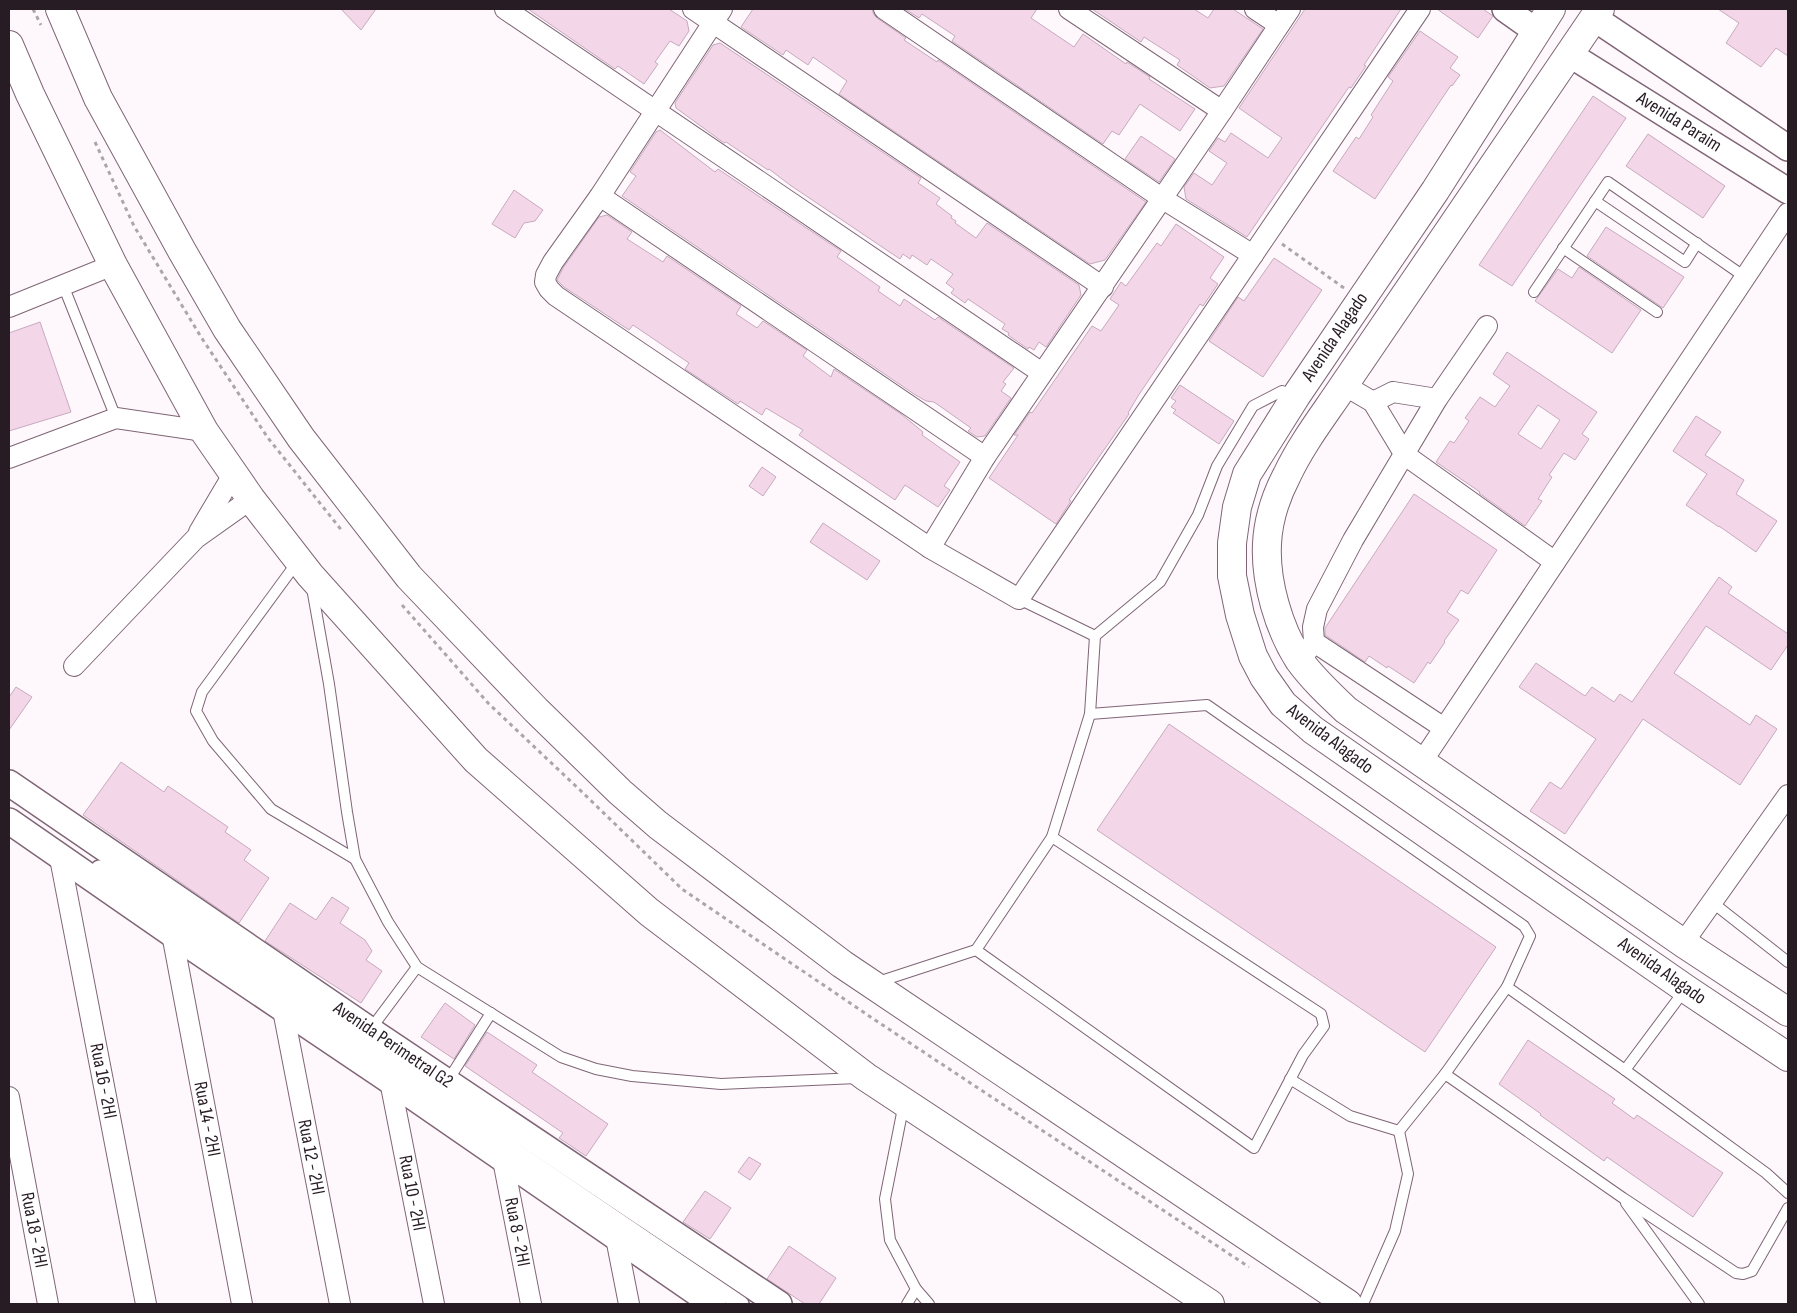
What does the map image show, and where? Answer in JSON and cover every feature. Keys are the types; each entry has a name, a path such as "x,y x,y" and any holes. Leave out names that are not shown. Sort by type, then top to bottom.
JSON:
{"main road":[{"name":"Avenida Alagado","path":"1551,9 1435,191 1360,299 1247,474 1237,507 1232,543 1232,576 1240,615 1253,656 1264,678 1284,704 1313,730 1686,989 1788,1057"},
{"name":"Avenida Alagado","path":"1597,13 1346,382 1286,475 1271,519 1267,544 1271,587 1276,610 1288,640 1307,651 1322,687 1346,710 1683,943 1788,1012"},
{"path":"51,18 98,98 227,329 302,438 409,577 536,710 645,814 842,964 1348,1304"},
{"path":"9,45 30,94 113,265 204,431 251,499 305,568 476,760 649,912 866,1077 1210,1304"},
{"path":"1337,336 1329,365 1346,382"},
{"path":"1296,396 1319,378 1346,382"}],"street":[{"path":"505,9 1042,373"},
{"path":"693,9 717,16 1103,287"},
{"path":"884,9 1163,199 1253,255"},
{"path":"1069,9 1222,111"},
{"path":"930,548 985,457 1163,199 1284,17 1255,9"},
{"path":"717,16 600,196 553,262 546,275 545,282 549,290 930,548 1019,599 1420,9"},
{"path":"1505,9 1536,31"},
{"name":"Avenida Paraim","path":"1597,13 1684,78 1788,148"},
{"name":"Avenida Paraim","path":"1569,54 1788,191"},
{"path":"1662,112 1684,78"},
{"path":"600,196 985,457"},
{"path":"1421,763 1788,213"},
{"path":"9,307 113,265"},
{"path":"1444,728 1307,651 1317,609 1353,540 1438,399 1487,326"},
{"path":"1346,382 1373,402 1405,455 1555,562"},
{"path":"1373,402 1393,392 1438,399"},
{"path":"9,458 116,418 204,431"},
{"path":"196,538 234,473"},
{"path":"74,666 196,538 251,499"},
{"name":"Avenida Perimetral G2","path":"9,783 265,979 370,1030 447,1082 656,1244 695,1271 780,1304"},
{"path":"1683,943 1788,795"},
{"path":"9,808 227,951"},
{"name":"Avenida Perimetral G2","path":"9,821 172,934 227,951 265,979 284,1010 616,1238 656,1244 695,1271 713,1304"},
{"name":"Rua 16 - 2HI","path":"60,858 146,1304"},
{"name":"Rua 14 - 2HI","path":"172,934 242,1304"},
{"path":"265,979 656,1244"},
{"name":"Rua 12 - 2HI","path":"284,1010 340,1304"},
{"name":"Rua 10 - 2HI","path":"390,1081 434,1304"},
{"name":"Rua 18 - 2HI","path":"9,1097 48,1304"},
{"name":"Rua 8 - 2HI","path":"502,1160 531,1304"},
{"path":"616,1238 629,1304"},
{"path":"695,1271 741,1304"}],"lane":[{"path":"1534,292 1608,182 1745,277"},
{"path":"1595,201 1685,262 1696,243"},
{"path":"1563,248 1657,312"},
{"path":"64,285 116,418"},
{"path":"872,984 976,950 1052,837 1090,714 1094,636 1160,582 1198,515 1218,466 1253,406 1282,391 1296,396"},
{"path":"305,568 202,692 196,711 212,742 272,809 355,859"},
{"path":"305,568 329,684 346,812 355,859 388,922 417,966 561,1058 596,1069 632,1076 721,1084 866,1077"},
{"path":"1019,599 1094,636"},
{"path":"1090,714 1207,705 1524,926 1530,936 1507,987 1445,1074 1400,1130 1408,1174 1395,1231 1363,1304"},
{"path":"976,950 1254,1148 1303,1055 1324,1026 1321,1014 1052,837"},
{"path":"1713,902 1788,962"},
{"path":"370,1030 417,966"},
{"path":"1507,987 1766,1173 1788,1193"},
{"path":"1625,1070 1686,989"},
{"path":"447,1082 491,1013"},
{"path":"1445,1074 1623,1198 1736,1273 1743,1274 1752,1271 1788,1208"},
{"path":"1290,1079 1350,1116 1400,1130"},
{"path":"904,1102 884,1199 890,1240 916,1289 929,1304"},
{"path":"1623,1198 1699,1304"},
{"path":"906,1304 916,1289"}],"path":[{"path":"33,9 51,18"},
{"path":"92,136 134,226 201,337 268,438 349,539"},
{"path":"1267,233 1360,299"},
{"path":"399,601 489,704 682,890 869,1016 1250,1267"}],"building":[{"path":"341,9 376,9 361,30"},
{"path":"528,9 669,9 687,21 689,31 679,46 670,41 655,62 658,64 644,84 618,66 615,69"},
{"path":"753,9 872,9 877,18 906,38 904,40 937,62 938,60 1146,202 1105,260 1090,264 839,94 847,81 813,57 808,65 786,50 783,55 741,27"},
{"path":"905,9 1037,9 1031,18 1074,47 1083,34 1126,64 1127,62 1150,77 1149,79 1195,109 1180,131 1140,104 1119,135 1112,131 1103,144 952,41 955,36 922,14 919,18"},
{"path":"1092,9 1194,9 1208,18 1214,9 1233,9 1263,29 1224,86 1210,88 1177,65 1180,60 1144,37 1141,42"},
{"path":"1305,9 1401,9 1364,65 1366,66 1351,88 1349,87 1247,237 1186,199 1184,187 1194,173 1212,185 1227,163 1209,151 1218,138 1225,142 1231,133 1268,158 1282,138 1239,108"},
{"path":"1437,9 1483,9 1493,16 1478,38"},
{"path":"1718,9 1788,9 1788,56 1776,48 1761,67 1726,43 1739,23"},
{"path":"1420,31 1458,57 1450,68 1460,75 1451,85 1375,199 1333,171 1356,137 1359,139 1373,117 1371,115 1393,81 1388,77"},
{"path":"720,43 921,178 918,183 940,198 936,204 952,216 951,218 956,221 955,223 976,238 987,223 1079,285 1081,295 1046,347 1039,342 1034,350 1029,347 1028,349 1002,329 1005,324 968,299 965,303 951,293 954,289 946,283 953,274 931,259 927,265 912,255 910,259 903,254 900,259 769,169 726,142 724,143 676,108 675,103 713,45"},
{"path":"1593,96 1626,118 1512,286 1479,265"},
{"path":"660,130 715,172 718,169 841,251 837,257 880,287 878,291 900,306 904,299 935,320 938,317 1014,368 1003,382 1006,384 1001,391 1011,398 985,436 977,437 968,431 971,428 934,402 926,401 914,394 622,196 636,176 630,172 656,132"},
{"path":"1648,134 1725,186 1703,218 1626,166"},
{"path":"1141,136 1175,159 1159,182 1125,159"},
{"path":"514,190 543,210 535,221 524,223 515,238 492,224"},
{"path":"607,215 632,232 627,239 663,262 667,256 741,306 736,314 757,328 763,321 807,350 803,356 831,377 834,369 901,414 923,432 922,435 960,462 944,486 950,490 938,507 905,485 895,500 799,435 803,430 766,408 762,415 740,401 738,404 685,369 689,363 633,325 629,330 564,287 557,280 563,268 599,217"},
{"path":"1176,224 1224,257 1210,278 1218,284 1203,306 1200,304 1138,396 1129,414 1069,500 1071,501 1056,524 989,478 1018,435 1014,435 1030,412 1032,413 1092,326 1101,331 1119,305 1110,299 1121,282 1126,286 1157,243 1161,246"},
{"path":"1606,227 1684,277 1663,308 1587,256"},
{"path":"1274,258 1322,290 1263,377 1209,341 1238,297 1244,301"},
{"path":"1579,267 1641,310 1612,353 1535,301 1558,269 1572,278"},
{"path":"40,322 71,412 9,431 9,333"},
{"path":"1507,352 1597,412 1582,434 1589,439 1575,460 1564,453 1549,475 1552,477 1538,499 1542,501 1525,526 1436,462 1450,441 1454,443 1469,421 1465,418 1480,397 1495,407 1510,386 1493,374","holes":["1538,405 1560,420 1541,449 1518,434"]},
{"path":"1180,385 1234,421 1219,444 1173,413 1176,410 1171,407 1176,401 1171,398"},
{"path":"1696,416 1721,432 1705,455 1744,480 1736,494 1777,521 1756,552 1686,505 1707,474 1673,451"},
{"path":"762,467 776,477 763,496 749,486"},
{"path":"1414,494 1497,550 1468,594 1461,590 1447,612 1459,620 1430,664 1428,662 1414,683 1369,656 1365,662 1325,635 1325,628"},
{"path":"823,523 880,561 867,580 810,542"},
{"path":"1719,577 1732,587 1728,593 1788,634 1788,645 1771,670 1706,626 1674,673 1750,725 1756,715 1777,729 1740,785 1643,719 1565,834 1530,811 1550,782 1561,789 1596,739 1519,687 1536,663 1585,696 1592,687 1614,702 1620,694 1632,702"},
{"path":"16,687 32,697 9,730 9,697"},
{"path":"1169,724 1496,947 1425,1052 1097,830"},
{"path":"121,762 164,792 168,786 228,827 225,832 251,850 244,860 269,878 239,923 83,815"},
{"path":"332,897 349,908 340,923 365,940 372,951 366,960 382,971 361,1003 265,941 290,903 316,920"},
{"path":"445,1003 475,1025 454,1059 421,1037"},
{"path":"487,1032 537,1065 532,1072 608,1124 586,1156 559,1138 563,1133 465,1066"},
{"path":"1528,1040 1615,1099 1612,1103 1634,1119 1637,1115 1723,1173 1693,1217 1607,1157 1604,1161 1499,1084"},
{"path":"749,1157 761,1164 750,1180 738,1172"},
{"path":"705,1191 731,1208 710,1239 683,1222"},
{"path":"789,1246 836,1278 819,1304 805,1304 767,1279"}]}
